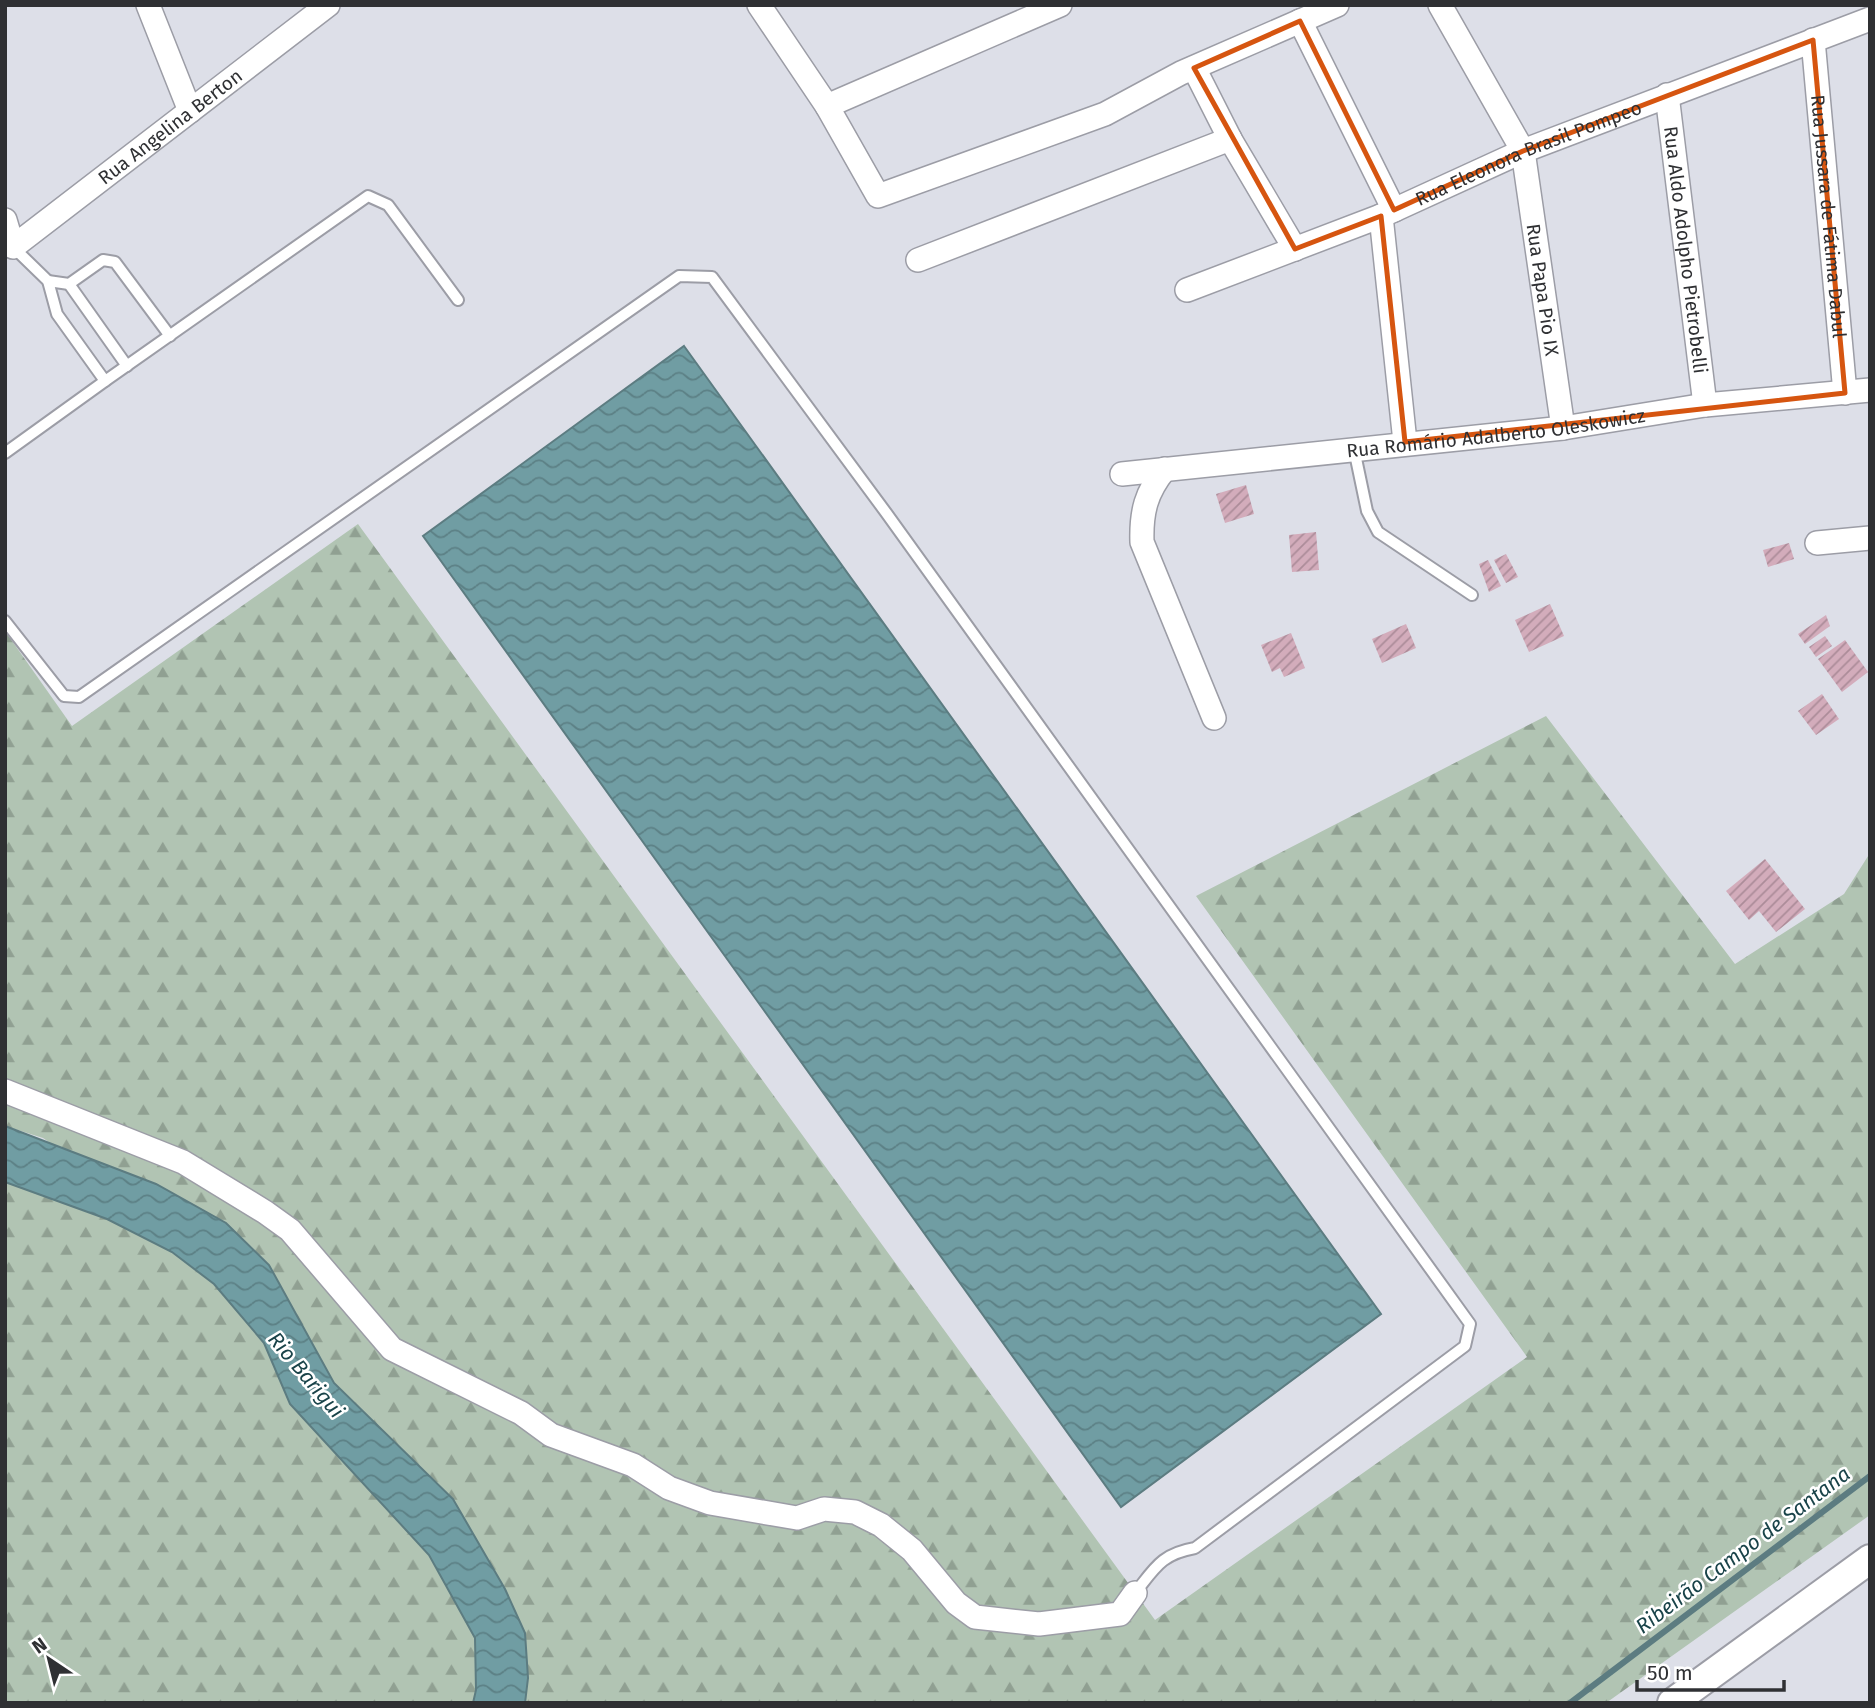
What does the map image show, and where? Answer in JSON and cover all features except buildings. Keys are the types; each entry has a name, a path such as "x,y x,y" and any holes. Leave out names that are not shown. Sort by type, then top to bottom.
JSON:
{"street":[{"path":"148,5 190,111"},
{"name":"Rua Angelina Berton","path":"13,247 328,5"},
{"path":"827,106 1060,5"},
{"path":"767,8 878,196 1105,114 1194,68 1337,5"},
{"path":"1440,5 1523,151"},
{"name":"Rua Eleonora Brasil Pompeo","path":"1187,290 1387,213 1523,151 1814,40 1854,17"},
{"path":"1300,21 1387,213 1405,442"},
{"name":"Rua Jussara de Fátima Dabul","path":"1814,40 1844,393"},
{"path":"1194,68 1230,139 1294,249"},
{"name":"Rua Aldo Adolpho Pietrobelli","path":"1667,95 1706,405"},
{"path":"918,260 1230,139"},
{"name":"Rua Papa Pio IX","path":"1523,151 1563,428"},
{"path":"5,220 13,247"},
{"name":"Rua Romário Adalberto Oleskowicz","path":"1122,474 1405,442 1563,428 1706,405 1870,390"},
{"path":"1165,469 1149,488 1141,520 1142,542 1214,718"},
{"path":"1817,543 1870,538"},
{"path":"5,1091 194,1169 290,1230 392,1349 521,1413 551,1435 634,1465 669,1488 710,1503 797,1518 824,1509 855,1512 881,1525 912,1550 956,1603 975,1617 1040,1624 1091,1619 1120,1614 1135,1593"},
{"path":"1680,1700 1870,1559"}],"lane":[{"path":"5,453 368,196 388,205 458,300"},
{"path":"13,247 48,281 57,314 105,381"},
{"path":"48,281 69,284 103,260 115,262 170,336"},
{"path":"5,621 64,695 79,697 679,276 712,277 887,514 1470,1324 1465,1346 1195,1548 1174,1552 1163,1559 1135,1593"},
{"path":"69,284 127,366"},
{"path":"1354,448 1367,510 1378,532 1472,595"}],"highlighted area":[{"path":"1300,21 1394,210 1523,151 1813,40 1845,393 1405,442 1381,216 1295,249 1194,68"}],"green space":[{"path":"358,524 1155,1620 1527,1357 1196,896 1546,716 1735,964 1844,894 1870,853 1870,1515 1606,1703 525,1703 528,1678 505,1589 453,1500 334,1383 294,1310 43,1138 5,1126 5,631 72,726"},
{"path":"5,1182 107,1219 172,1252 214,1284 264,1343 290,1404 429,1555 475,1638 476,1690 473,1703 5,1703"}],"water":[{"path":"684,346 1381,1314 1121,1507 423,536"},
{"name":"Rio Barigui","path":"5,1126 156,1184 226,1223 269,1265 334,1383 453,1499 505,1589 525,1633 528,1678 525,1703 473,1703 476,1690 475,1638 429,1555 290,1404 264,1343 214,1284 172,1252 107,1219 5,1182"}],"waterway":[{"name":"Ribeirão Campo de Santana","path":"1570,1703 1870,1476"}]}
